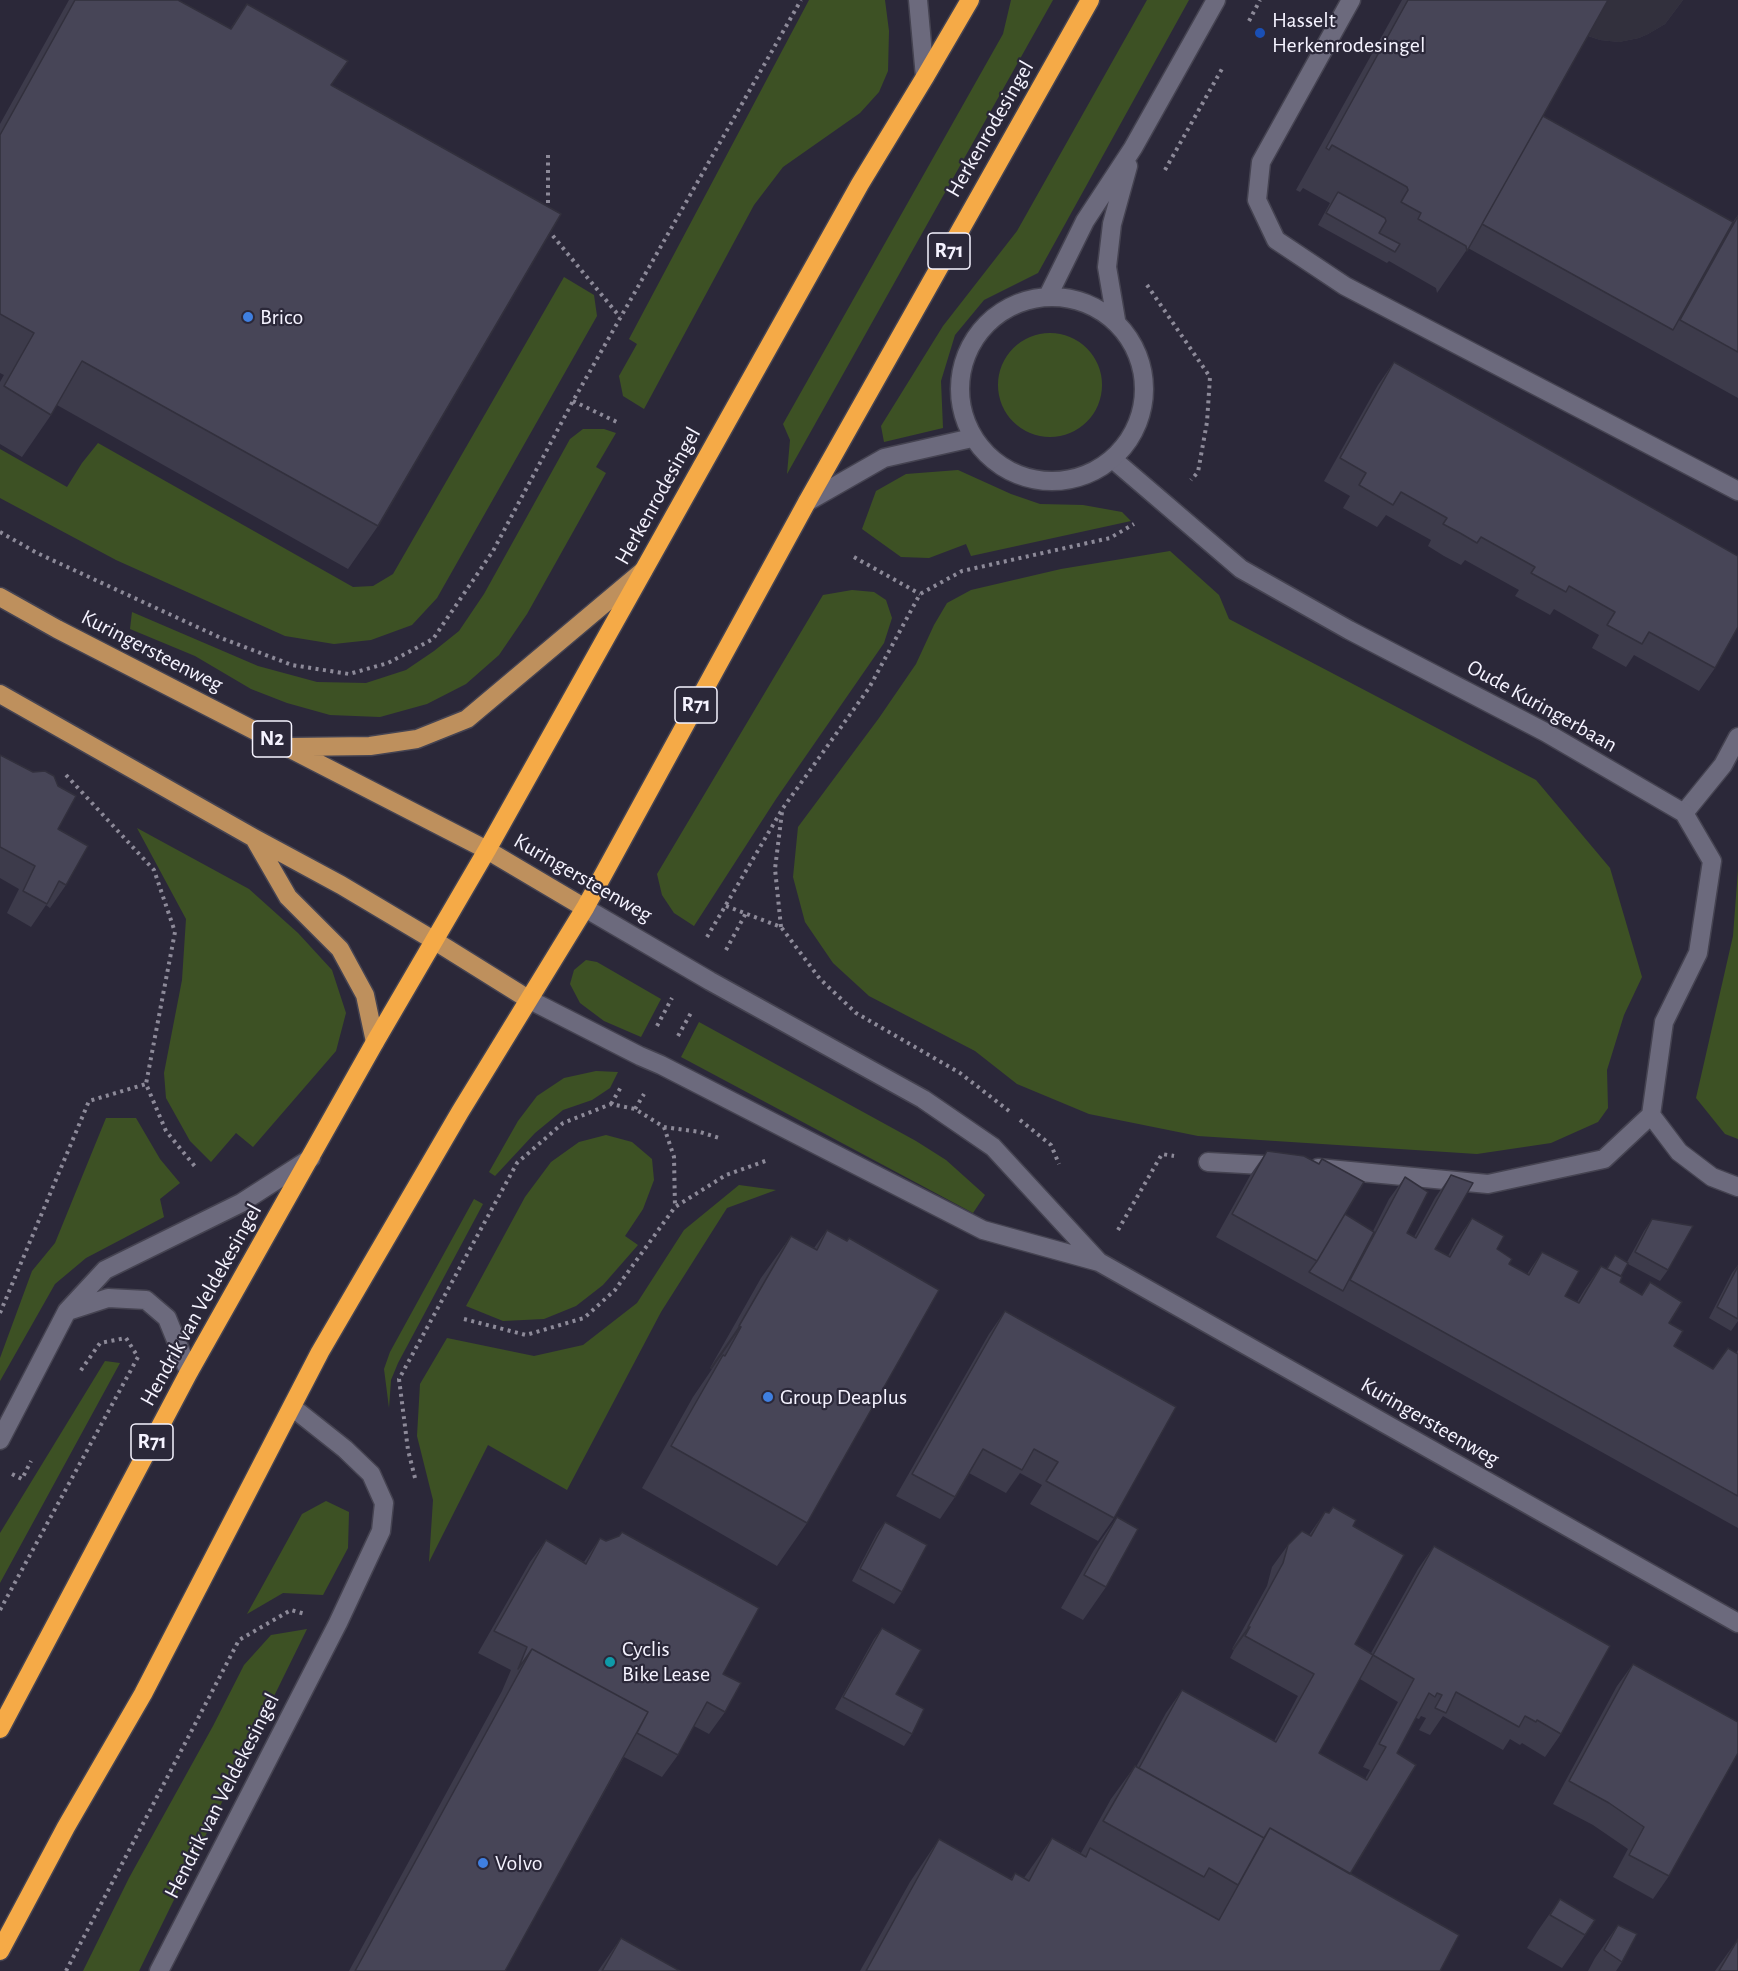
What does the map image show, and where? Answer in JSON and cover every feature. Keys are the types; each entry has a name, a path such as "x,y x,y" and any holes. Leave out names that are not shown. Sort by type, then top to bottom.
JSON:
{"highway":[{"name":"Herkenrodesingel","path":"435,941 860,184 970,0"},
{"name":"Herkenrodesingel","path":"585,908 807,502 1090,0"},
{"name":"R71","path":"0,1951 66,1827 143,1694 320,1352 460,1112 585,908"},
{"name":"Hendrik van Veldekesingel","path":"0,1729 189,1372 375,1041 435,941"}],"main road":[{"path":"288,747 370,746 417,739 467,719 644,569"},
{"name":"Kuringersteenweg","path":"0,597 57,629 487,850 585,908"},
{"name":"Kuringersteenweg","path":"0,694 341,885 528,999"},
{"path":"254,838 288,897 340,949 365,995 375,1041"}],"street":[{"path":"918,0 926,77"},
{"path":"1048,296 1085,221 1133,148 1216,0"},
{"path":"1351,0 1261,162 1257,200 1276,240 1345,286 1738,490"},
{"path":"1116,320 1107,267 1112,224 1133,148"},
{"path":"1048,296 1081,300 1116,320 1135,345 1145,382 1142,414 1130,440 1115,461 1065,481 1029,479 1000,466 982,450 972,438 960,406 960,375 970,345 991,319 1019,302 1048,296"},
{"path":"807,502 884,458 972,438"},
{"name":"Oude Kuringerbaan","path":"1115,461 1241,568 1349,630 1545,732 1684,813 1712,861 1698,953 1664,1022 1651,1115"},
{"path":"1684,813 1723,765 1738,737"},
{"name":"Kuringersteenweg","path":"585,908 923,1099 993,1147 1100,1262"},
{"name":"Kuringersteenweg","path":"528,999 672,1070 983,1230 1100,1262 1738,1623"},
{"path":"1208,1162 1323,1168 1488,1184 1604,1159 1651,1115 1679,1152 1712,1177 1738,1186"},
{"path":"0,1440 67,1311 105,1270 241,1203 311,1158"},
{"path":"67,1311 108,1298 147,1300 167,1318 189,1372"},
{"name":"Hendrik van Veldekesingel","path":"159,1971 338,1623 381,1531 384,1503 371,1474 345,1449 292,1407"}],"path":[{"path":"0,532 37,553 221,638 292,665 349,674 388,663 433,639 493,551 573,401 801,0"},
{"path":"1243,30 1260,0"},
{"path":"1164,173 1226,61"},
{"path":"548,155 548,232 620,317"},
{"path":"611,1104 783,808 869,688 920,594 962,571 1110,538 1168,505 1198,472 1207,422 1210,377 1141,276"},
{"path":"573,401 619,423"},
{"path":"854,557 920,594"},
{"path":"61,770 154,870 175,932 147,1084 166,1131 197,1169"},
{"path":"726,906 781,927 775,869 783,808"},
{"path":"0,1313 89,1101 147,1084"},
{"path":"416,1483 408,1450 399,1379 517,1163 563,1123 611,1104 636,1109 664,1128 700,1132 722,1139"},
{"path":"664,1128 674,1157 675,1207"},
{"path":"1100,1262 1162,1154 1208,1162"},
{"path":"464,1319 526,1335 584,1318 615,1290 675,1207 726,1175 777,1156"},
{"path":"0,1610 138,1357 126,1338 100,1343 77,1375"},
{"path":"7,1472 22,1479 33,1458"},
{"path":"66,1971 240,1640 291,1610 338,1623"}],"green space":[{"path":"809,0 885,0 889,31 888,71 879,92 860,113 783,167 754,205 644,409 623,396 619,376 637,344 629,339"},
{"path":"1011,0 1053,0 787,474 790,440 783,424 1003,34"},
{"path":"1147,0 1189,0 1038,273 984,300 955,335 941,381 943,428 884,442 881,426 943,326 1017,231"},
{"path":"564,277 594,295 597,316 437,598 412,625 371,640 334,644 285,636 116,560 0,498 0,449 67,487 98,443 353,587 373,586 393,574"},
{"path":"1050,333 1070,337 1087,348 1098,365 1102,385 1098,405 1087,422 1070,433 1050,437 1030,433 1013,422 1002,405 998,385 1002,365 1013,348 1030,337"},
{"path":"583,429 604,429 616,433 596,467 606,473 527,614 499,655 466,684 427,704 380,717 330,715 287,703 251,689 195,656 130,629 132,612 258,666 317,682 366,683 406,670 459,631 484,594 570,439"},
{"path":"958,470 1011,494 1040,504 1083,505 1122,512 1131,521 971,556 966,544 929,558 901,557 862,529 876,491 906,474"},
{"path":"1170,551 1219,595 1229,619 1536,780 1610,868 1642,977 1624,1015 1607,1070 1608,1108 1598,1122 1551,1143 1477,1154 1198,1136 1089,1114 1017,1084 975,1051 869,996 833,963 805,922 793,877 798,827 916,664 947,603 971,590 1061,569"},
{"path":"852,590 874,592 886,600 892,618 884,643 776,799 694,926 674,913 662,895 657,874 823,595"},
{"path":"137,828 249,889 298,933 332,970 346,1013 336,1051 253,1147 236,1133 211,1162 190,1141 166,1098 164,1073 182,980 186,919"},
{"path":"1738,870 1738,1139 1725,1134 1696,1098 1733,936"},
{"path":"586,960 597,962 661,999 641,1037 604,1021 580,1003 570,984 574,970"},
{"path":"699,1022 916,1141 946,1160 985,1195 973,1213 681,1057"},
{"path":"596,1071 618,1072 610,1088 592,1100 563,1110 535,1133 495,1176 489,1172 518,1121 537,1096 564,1078"},
{"path":"106,1118 136,1118 160,1159 180,1183 160,1199 164,1217 86,1258 55,1284 0,1381 0,1358 32,1271 55,1243"},
{"path":"606,1135 632,1142 652,1159 654,1180 643,1209 625,1236 638,1245 603,1285 576,1306 544,1319 503,1321 466,1306 525,1197 551,1162 579,1142"},
{"path":"739,1185 776,1190 727,1208 661,1312 567,1490 488,1445 429,1562 433,1500 417,1436 420,1384 447,1338 534,1356 583,1345 637,1303 684,1230"},
{"path":"474,1199 483,1204 398,1363 391,1380 389,1408 384,1369 390,1352"},
{"path":"105,1361 120,1363 0,1583 0,1533"},
{"path":"326,1501 349,1512 348,1548 323,1595 283,1593 247,1614 302,1514"},
{"path":"307,1629 139,1971 83,1971 129,1878 244,1665 271,1635"}],"building":[{"name":"Brico","path":"75,0 178,0 231,29 247,4 348,61 331,85 561,214 378,526 82,361 51,415 4,386 34,333 0,314 0,135"},
{"path":"1408,0 1608,0 1467,251 1466,246 1418,219 1421,213 1401,202 1408,190 1407,187 1332,145 1329,150 1326,148"},
{"path":"1543,116 1733,222 1673,330 1482,224"},
{"path":"1338,192 1385,218 1386,221 1379,233 1400,244 1395,252 1326,213"},
{"path":"1738,216 1738,352 1680,320"},
{"path":"1394,362 1738,556 1738,627 1715,668 1649,632 1642,644 1607,625 1615,612 1569,586 1566,592 1531,573 1535,567 1481,537 1477,543 1443,524 1447,518 1401,492 1393,505 1359,485 1366,473 1340,458"},
{"path":"0,755 33,772 45,771 54,776 58,786 76,796 58,829 88,846 66,885 59,881 47,904 23,891 35,866 0,847"},
{"path":"1267,1151 1304,1156 1319,1164 1322,1159 1364,1182 1317,1261 1232,1214"},
{"path":"1451,1175 1473,1183 1435,1249 1450,1257 1472,1218 1504,1236 1497,1249 1512,1259 1509,1264 1529,1275 1542,1252 1579,1271 1565,1296 1579,1303 1601,1266 1622,1277 1620,1282 1642,1295 1650,1282 1682,1302 1669,1323 1683,1331 1674,1346 1713,1369 1728,1348 1738,1354 1738,1496 1350,1280 1405,1177 1428,1192 1407,1233 1416,1238"},
{"path":"1345,1214 1374,1232 1343,1291 1309,1272"},
{"path":"1652,1219 1693,1226 1668,1270 1635,1252"},
{"path":"827,1230 847,1241 849,1238 939,1290 807,1523 671,1446 723,1355 725,1356 741,1327 739,1326 791,1236 817,1250"},
{"path":"1615,1255 1628,1263 1621,1276 1607,1269"},
{"path":"1738,1266 1738,1319 1717,1307"},
{"path":"1005,1311 1176,1407 1114,1518 1046,1481 1058,1462 1034,1449 1022,1470 983,1449 955,1497 912,1474"},
{"path":"1333,1507 1356,1520 1353,1526 1404,1555 1355,1644 1373,1655 1434,1546 1610,1646 1561,1734 1525,1716 1519,1727 1456,1692 1446,1713 1435,1708 1442,1695 1437,1693 1435,1697 1429,1693 1397,1753 1416,1765 1350,1874 1270,1828 1264,1838 1139,1768 1182,1690 1276,1742 1314,1674 1245,1636 1283,1563 1288,1545 1302,1531 1311,1536 1325,1512 1329,1513","holes":["1373,1655 1414,1679 1379,1744 1386,1747 1367,1780 1319,1753"]},
{"path":"1117,1517 1138,1529 1106,1587 1084,1575"},
{"path":"885,1522 927,1545 902,1592 860,1569"},
{"name":"Cyclis Bike Lease","path":"622,1532 759,1608 723,1674 741,1683 725,1712 707,1702 678,1755 637,1733 648,1712 532,1649 518,1669 527,1647 494,1631 546,1540 586,1564 600,1538 606,1541 619,1536"},
{"path":"882,1628 921,1650 896,1694 924,1709 912,1734 843,1697"},
{"name":"Volvo","path":"532,1649 648,1712 505,1971 355,1971"},
{"path":"1633,1664 1738,1722 1738,1753 1669,1876 1629,1855 1644,1827 1609,1803 1569,1781"},
{"path":"1135,1766 1264,1838 1238,1885 1209,1868 1204,1877 1103,1821"},
{"path":"1270,1828 1459,1935 1440,1971 866,1971 939,1839 1012,1880 1015,1873 1029,1881 1052,1838 1086,1857 1090,1848 1219,1920"},
{"path":"1560,1899 1595,1920 1585,1935 1550,1915"},
{"path":"1618,1925 1637,1934 1622,1962 1604,1950"},
{"path":"621,1938 680,1971 602,1971"},
{"path":"1738,1939 1738,1971 1719,1971"}],"place":[{"name":"Hasselt Herkenrodesingel","path":"1260,33"},
{"name":"Brico","path":"248,317"},
{"name":"Group Deaplus","path":"768,1397"},
{"name":"Cyclis Bike Lease","path":"610,1662"},
{"name":"Volvo","path":"483,1863"}]}
